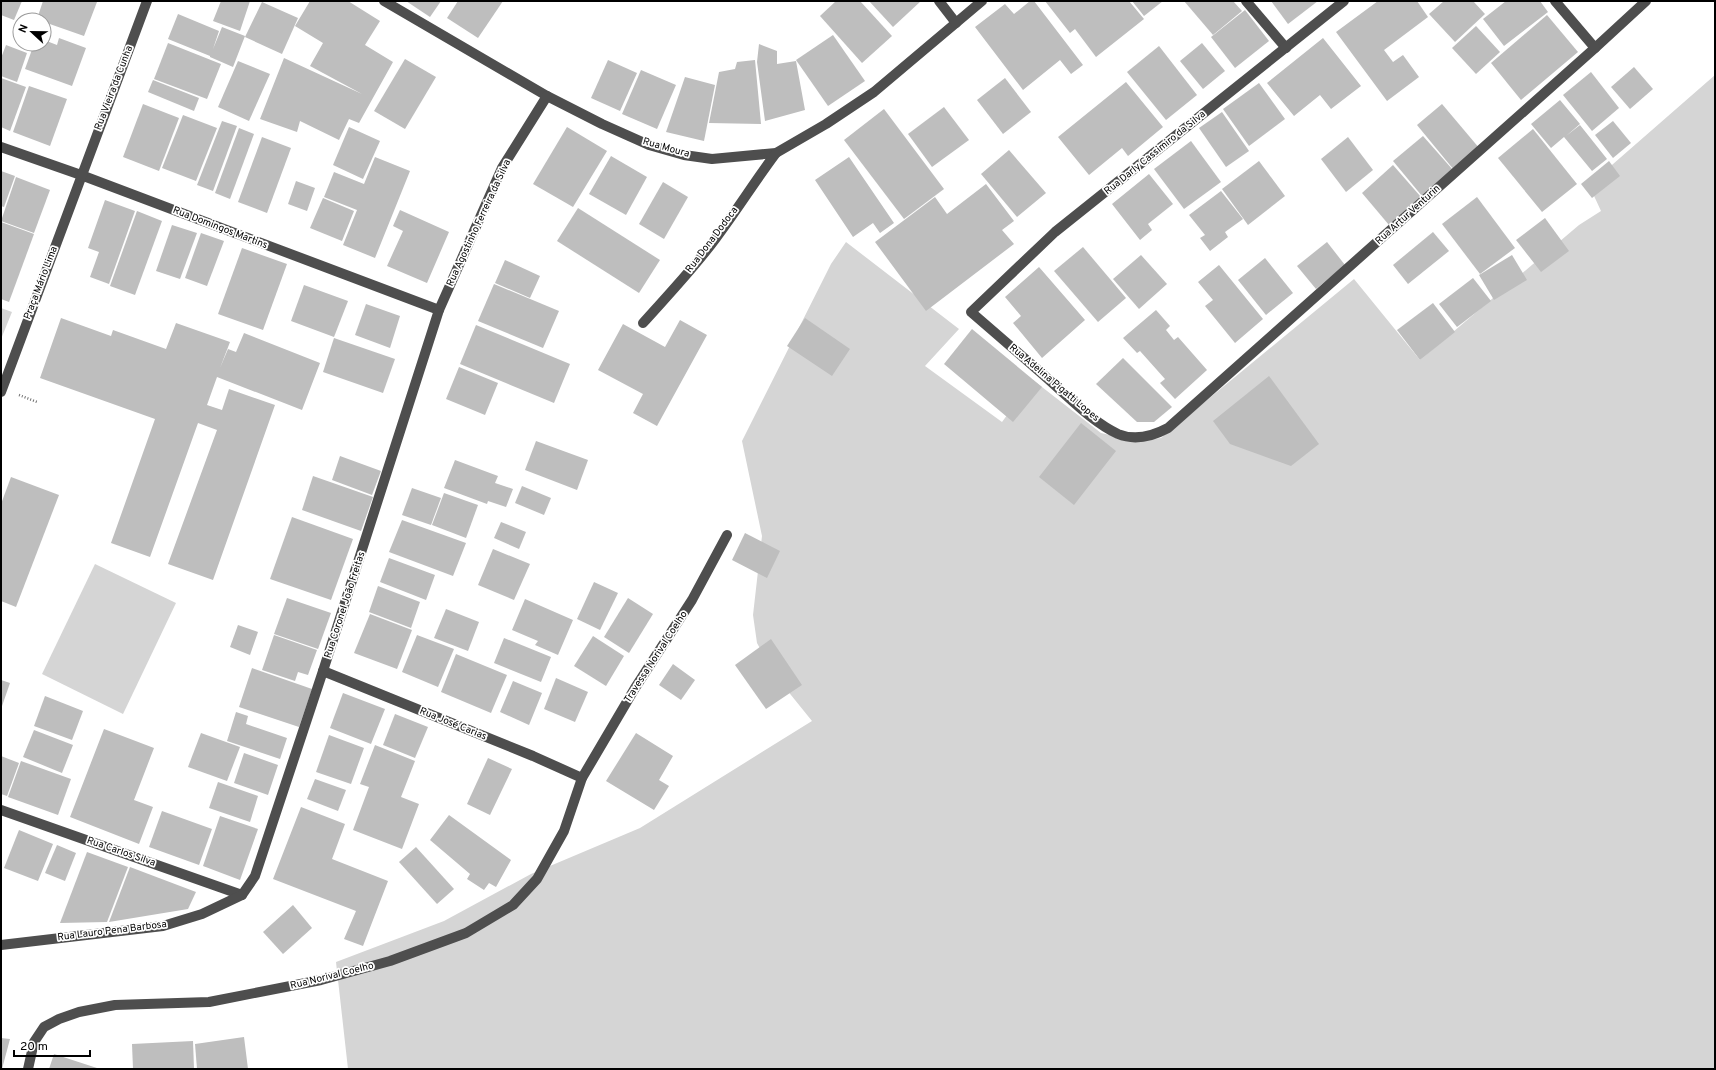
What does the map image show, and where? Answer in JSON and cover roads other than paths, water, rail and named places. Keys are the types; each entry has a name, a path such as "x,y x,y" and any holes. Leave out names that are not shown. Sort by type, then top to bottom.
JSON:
{"street":[{"name":"Rua Vieira da Cunha","path":"81,175 147,1"},
{"name":"Rua Moura","path":"384,1 547,96 602,124 642,142 684,156 712,158 776,153 826,124 874,92 982,1"},
{"path":"939,1 956,23"},
{"path":"1246,1 1286,48"},
{"name":"Rua Darly Cassimiro da Silva","path":"971,312 1055,232 1344,1"},
{"path":"1555,1 1595,48"},
{"name":"Rua Artur Venturin","path":"1168,428 1646,1"},
{"name":"Rua Agostinho Ferreira da Silva","path":"439,310 502,168 547,96"},
{"name":"Rua Domingos Martins","path":"1,147 81,175 439,310"},
{"name":"Rua Dona Dodoca","path":"643,324 688,273 716,238 750,187 776,153"},
{"name":"Praça Mário Lima","path":"1,392 81,175"},
{"name":"Rua Coronel João Freitas","path":"242,895 255,876 323,671 439,310"},
{"name":"Rua Adelina Pigatti Lopes","path":"971,312 1100,423 1119,434 1138,437 1153,436 1168,428"},
{"name":"Travessa Norival Coelho","path":"582,778 635,688 692,600 728,535"},
{"name":"Rua José Carias","path":"323,671 533,756 582,778"},
{"name":"Rua Norival Coelho","path":"28,1069 34,1042 44,1027 59,1019 79,1012 115,1005 209,1002 264,992 321,980 390,961 466,933 513,905 537,879 564,831 582,778"},
{"name":"Rua Carlos Silva","path":"1,810 242,895"},
{"name":"Rua Lauro Pena Barbosa","path":"1,945 163,926 202,914 242,895"}]}
